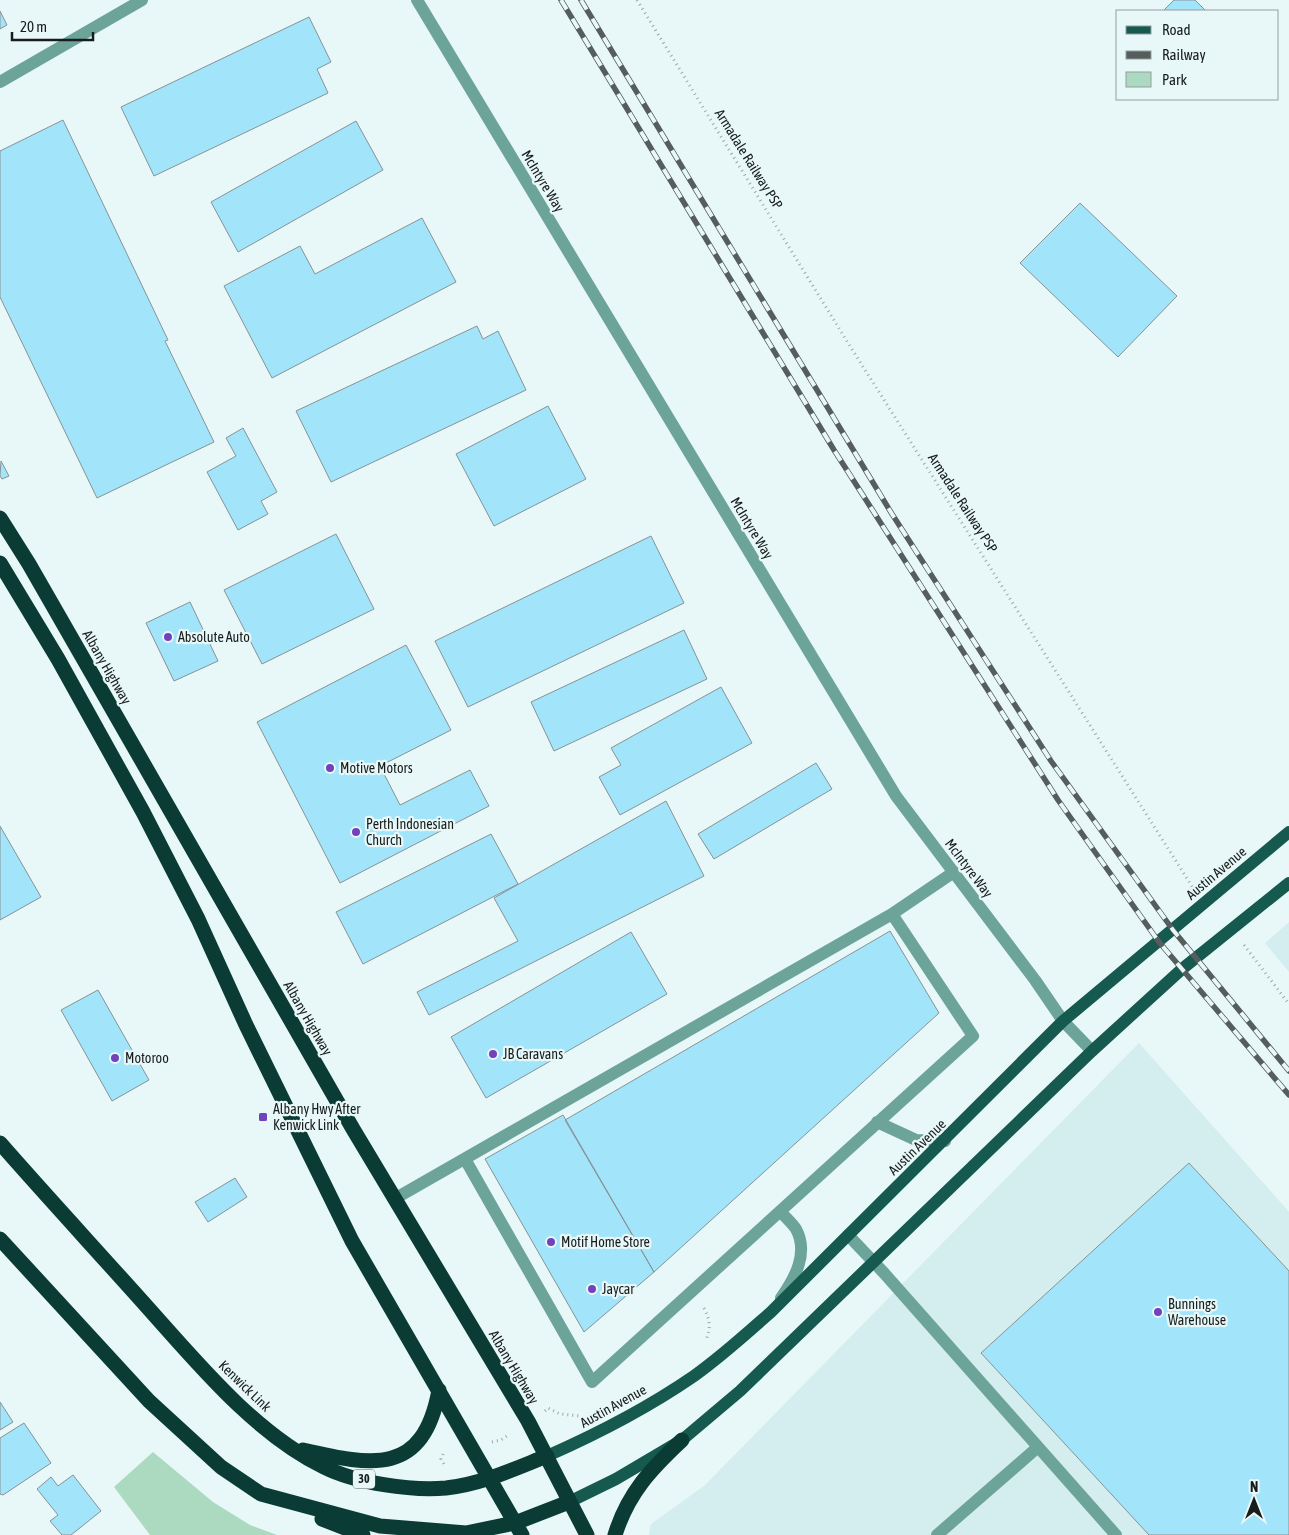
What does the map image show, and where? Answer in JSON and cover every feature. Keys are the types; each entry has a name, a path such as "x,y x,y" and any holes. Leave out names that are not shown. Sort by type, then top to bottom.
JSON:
{"highway":[{"name":"Albany Highway","path":"0,518 34,572 353,1129 528,1421 588,1535"},
{"path":"0,563 58,659 143,812 193,909 246,1025 352,1241 519,1529"},
{"name":"Kenwick Link","path":"0,1144 184,1348 250,1415 289,1447 326,1468 362,1479 402,1487 446,1488 490,1479 547,1456"},
{"path":"0,1239 149,1401 221,1467 261,1494 363,1535"},
{"path":"289,1447 342,1459 373,1462 389,1460 412,1448 426,1432 436,1407 439,1390"},
{"path":"615,1535 623,1514 642,1480 682,1440"},
{"path":"261,1494 380,1526 466,1532 519,1529 569,1502"}],"main road":[{"name":"Austin Avenue","path":"547,1456 585,1439 693,1376 727,1351 771,1312 946,1141 1063,1021 1289,832"},
{"path":"569,1502 616,1480 682,1440 740,1391 875,1263 1092,1051 1182,969 1289,883"}],"street":[{"path":"0,82 142,0"},
{"name":"McIntyre Way","path":"416,0 896,796 1035,980 1063,1021 1092,1051"},
{"path":"396,1198 892,914 954,872"},
{"path":"465,1159 592,1382 972,1036 892,914"},
{"path":"878,1122 916,1140 946,1141"},
{"path":"771,1312 793,1280 802,1251 796,1229 780,1211"},
{"path":"848,1235 1116,1535"},
{"path":"937,1535 1038,1447"}],"path":[{"name":"Armadale Railway PSP","path":"638,0 848,343 1192,887 1207,901"},
{"path":"1232,929 1289,1004"},
{"path":"691,1292 702,1304 709,1318 710,1329 706,1340 698,1346"},
{"path":"441,1459 443,1454 501,1440 548,1408 560,1414 590,1417"}],"shaded area":[{"path":"1289,922 1289,972 1265,943"},
{"path":"1139,1043 1289,1212 1289,1535 649,1535 651,1524 704,1486"}],"green space":[{"path":"153,1452 213,1502 250,1525 277,1535 150,1535 114,1487"}],"building":[{"path":"1174,0 1195,0 1205,10 1164,10"},
{"path":"0,11 7,25 0,29"},
{"path":"309,17 331,62 317,69 328,93 154,176 121,107"},
{"path":"63,120 168,340 165,341 214,442 97,498 0,297 0,151"},
{"path":"356,121 383,170 238,252 211,202"},
{"path":"1080,203 1177,296 1118,357 1020,263"},
{"path":"422,218 456,282 272,378 224,286 300,246 315,274"},
{"path":"477,326 483,339 498,331 526,390 331,482 296,411"},
{"path":"548,406 586,479 494,526 456,454"},
{"path":"243,428 277,492 261,501 268,514 238,530 207,472 236,456 226,438"},
{"path":"1,461 9,476 2,479 0,476"},
{"path":"336,534 374,609 262,664 224,590"},
{"path":"651,536 684,603 468,707 435,641"},
{"path":"190,602 218,661 174,681 146,623"},
{"path":"684,630 707,679 554,751 531,702"},
{"path":"406,645 451,730 380,766 400,805 470,770 489,806 340,883 257,722"},
{"path":"721,687 752,743 620,815 599,777 621,765 611,748"},
{"path":"816,763 832,789 714,859 698,834"},
{"path":"666,801 704,876 429,1015 417,992 518,941 494,898"},
{"path":"0,826 41,897 0,920"},
{"path":"491,834 518,884 363,964 336,912"},
{"path":"890,931 939,1013 654,1272 565,1120"},
{"path":"631,932 667,994 486,1098 451,1037"},
{"path":"98,990 149,1080 112,1101 61,1010"},
{"path":"563,1115 654,1272 584,1332 485,1159"},
{"name":"Bunnings Warehouse","path":"1189,1163 1289,1271 1289,1535 1149,1535 981,1353"},
{"path":"235,1178 247,1197 208,1222 195,1202"},
{"path":"0,1402 13,1422 0,1430"},
{"path":"24,1423 51,1463 3,1495 0,1494 0,1438"},
{"path":"73,1475 101,1511 71,1535 62,1535 50,1521 58,1515 37,1489 51,1477 58,1486"}],"railway":[{"path":"561,0 834,450 1058,800 1159,942 1289,1095"},
{"path":"581,0 892,514 1051,761 1173,930 1289,1071"}],"place":[{"name":"Absolute Auto","path":"168,637"},
{"name":"Motive Motors","path":"330,768"},
{"name":"Perth Indonesian Church","path":"356,832"},
{"name":"JB Caravans","path":"493,1054"},
{"name":"Motoroo","path":"115,1058"},
{"name":"Albany Hwy After Kenwick Link","path":"263,1117"},
{"name":"Motif Home Store","path":"551,1242"},
{"name":"Jaycar","path":"592,1289"},
{"name":"Bunnings Warehouse","path":"1158,1312"}]}
